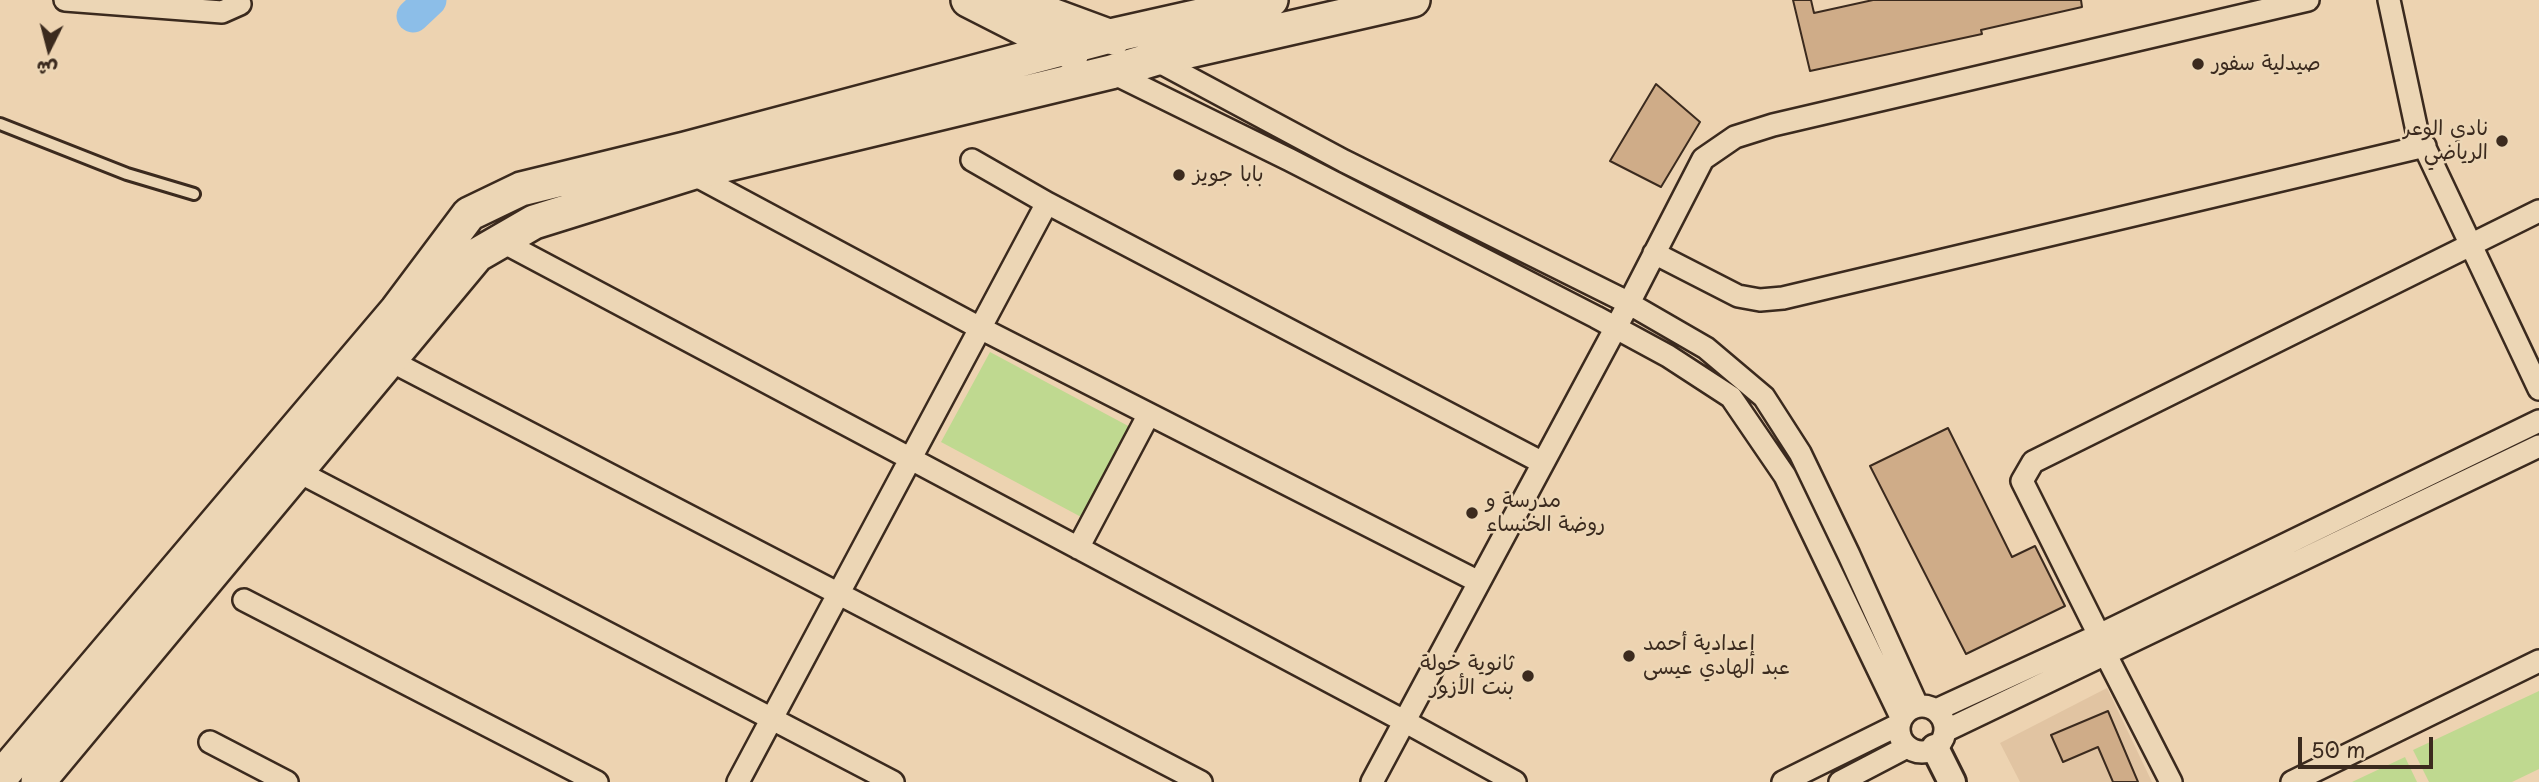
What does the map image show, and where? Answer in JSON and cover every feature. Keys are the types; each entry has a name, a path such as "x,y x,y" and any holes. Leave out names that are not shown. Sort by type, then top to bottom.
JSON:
{"main road":[{"path":"968,0 1111,72"},
{"path":"1021,0 1110,36 1154,59"},
{"path":"0,778 388,320 469,214 522,189 685,149 1062,48 1271,0"},
{"path":"38,782 477,255 534,222 691,173 1111,72 1154,59 1413,0"}],"street":[{"path":"65,0 222,12 240,4"},
{"path":"1372,782 1616,328 1703,159 1735,137 1773,125 2308,0"},
{"path":"2389,0 2417,131 2539,389"},
{"path":"1154,59 1344,161 1629,303 1706,348 1764,397 1800,453 1849,555 1913,714 1902,741 1907,747 1920,752 2102,645 2539,421"},
{"path":"1111,72 1290,160 1616,328 1668,356 1731,397 1785,476 1913,714"},
{"path":"1654,253 1738,296 1760,300 1783,298 2425,146"},
{"path":"972,160 1047,203 1543,463"},
{"path":"691,173 980,328 1479,582"},
{"path":"738,782 1047,203"},
{"path":"2171,782 2022,481 2033,462 2539,211"},
{"path":"501,241 1515,782"},
{"path":"389,360 1201,782"},
{"path":"1078,548 1149,414"},
{"path":"1783,782 1913,714 2102,645 2539,446"},
{"path":"297,471 893,782"},
{"path":"244,600 597,782"},
{"path":"2292,782 2539,661"},
{"path":"1913,714 1941,715 1940,739 1952,782"},
{"path":"211,743 286,782"},
{"path":"1840,782 1907,747"}],"lane":[{"path":"0,124 127,174 194,194"}],"shaded area":[{"path":"2107,688 2152,782 2020,782 2000,743"}],"green space":[{"path":"990,352 1132,428 1083,518 941,442"},
{"path":"2539,691 2539,769 2512,782 2429,782 2413,750"},
{"path":"2405,757 2417,782 2352,782"}],"building":[{"path":"1793,0 1811,0 1814,13 1873,0 2081,0 2082,7 1981,30 1982,34 1810,71"},
{"path":"1656,84 1700,122 1661,187 1610,161"},
{"path":"1948,428 2012,557 2035,546 2065,606 1966,654 1870,466"},
{"path":"2108,711 2138,782 2113,782 2098,747 2063,762 2051,735"}],"waterway":[{"path":"413,16 430,0"}],"place":[{"name":"صيدلية سفور","path":"2198,64"},
{"name":"نادي الوعر الرياضي","path":"2502,141"},
{"name":"بابا جويز","path":"1179,175"},
{"name":"مدرسة و روضة الخنساء","path":"1472,513"},
{"name":"إعدادية أحمد عبد الهادي عيسى","path":"1629,656"},
{"name":"ثانوية خولة بنت الأزور","path":"1528,676"}]}
